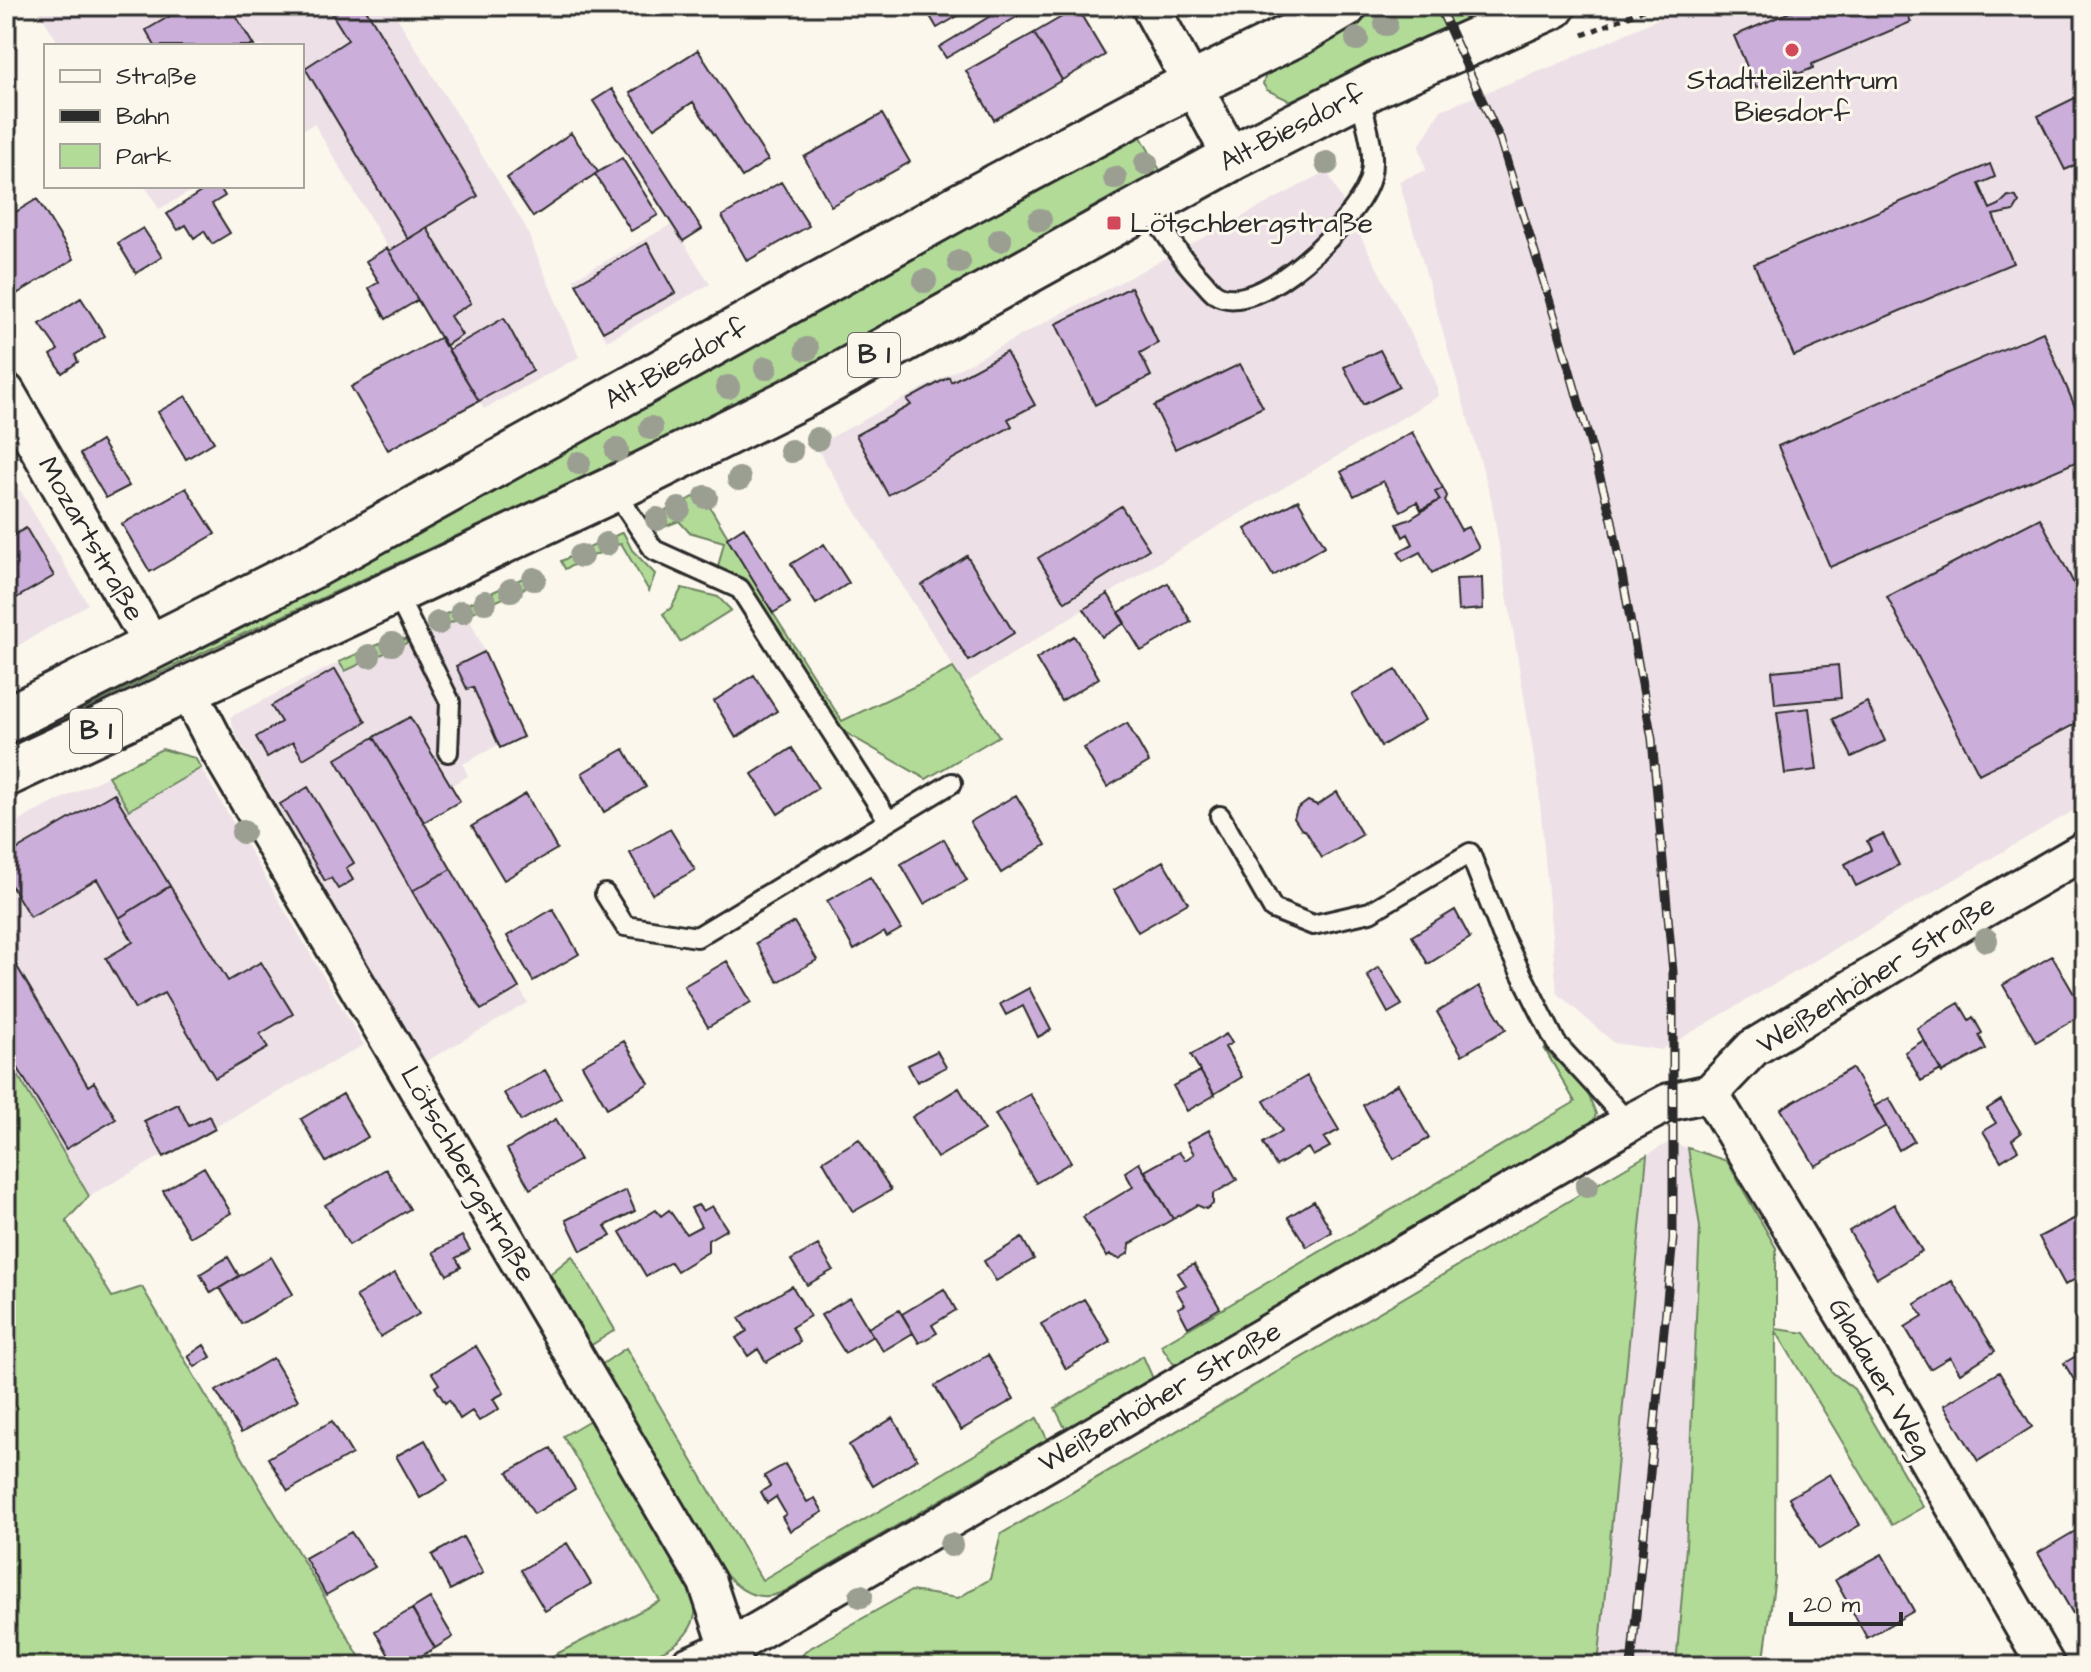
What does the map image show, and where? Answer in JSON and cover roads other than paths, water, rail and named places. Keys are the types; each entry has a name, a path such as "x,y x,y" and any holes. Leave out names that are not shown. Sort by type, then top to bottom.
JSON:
{"main road":[{"name":"Alt-Biesdorf","path":"6,720 329,557 960,206 1140,110 1298,33 1344,6"},
{"name":"Alt-Biesdorf","path":"6,774 614,489 809,392 1232,158 1359,94 1553,6"}],"street":[{"path":"1150,6 1232,158"},
{"name":"Mozartstraße","path":"6,392 152,645"},
{"name":"Lötschbergstraße","path":"187,688 246,795 707,1582 732,1657"},
{"name":"Weißenhöher Straße","path":"688,1666 732,1657 1629,1123 1669,1102 1710,1093 1753,1048 2085,850"},
{"name":"Gladauer Weg","path":"1710,1093 1854,1331 2046,1666"}],"lane":[{"path":"1147,205 1176,251 1215,294 1235,299 1282,278 1307,261 1364,197 1374,162 1359,94"},
{"path":"614,489 654,550 740,589 888,820"},
{"path":"395,591 450,702 448,752"},
{"path":"605,894 625,926 697,937 952,783"},
{"path":"1220,816 1273,909 1313,925 1370,912 1470,853 1502,935 1556,1043 1629,1123"}],"railway":[{"path":"1439,6 1500,139 1557,325 1612,520 1652,739 1673,972 1673,1239 1631,1666"}],"place":[{"name":"Stadtteilzentrum Biesdorf","path":"1792,50"},
{"name":"Lötschbergstraße","path":"1114,223"}]}
